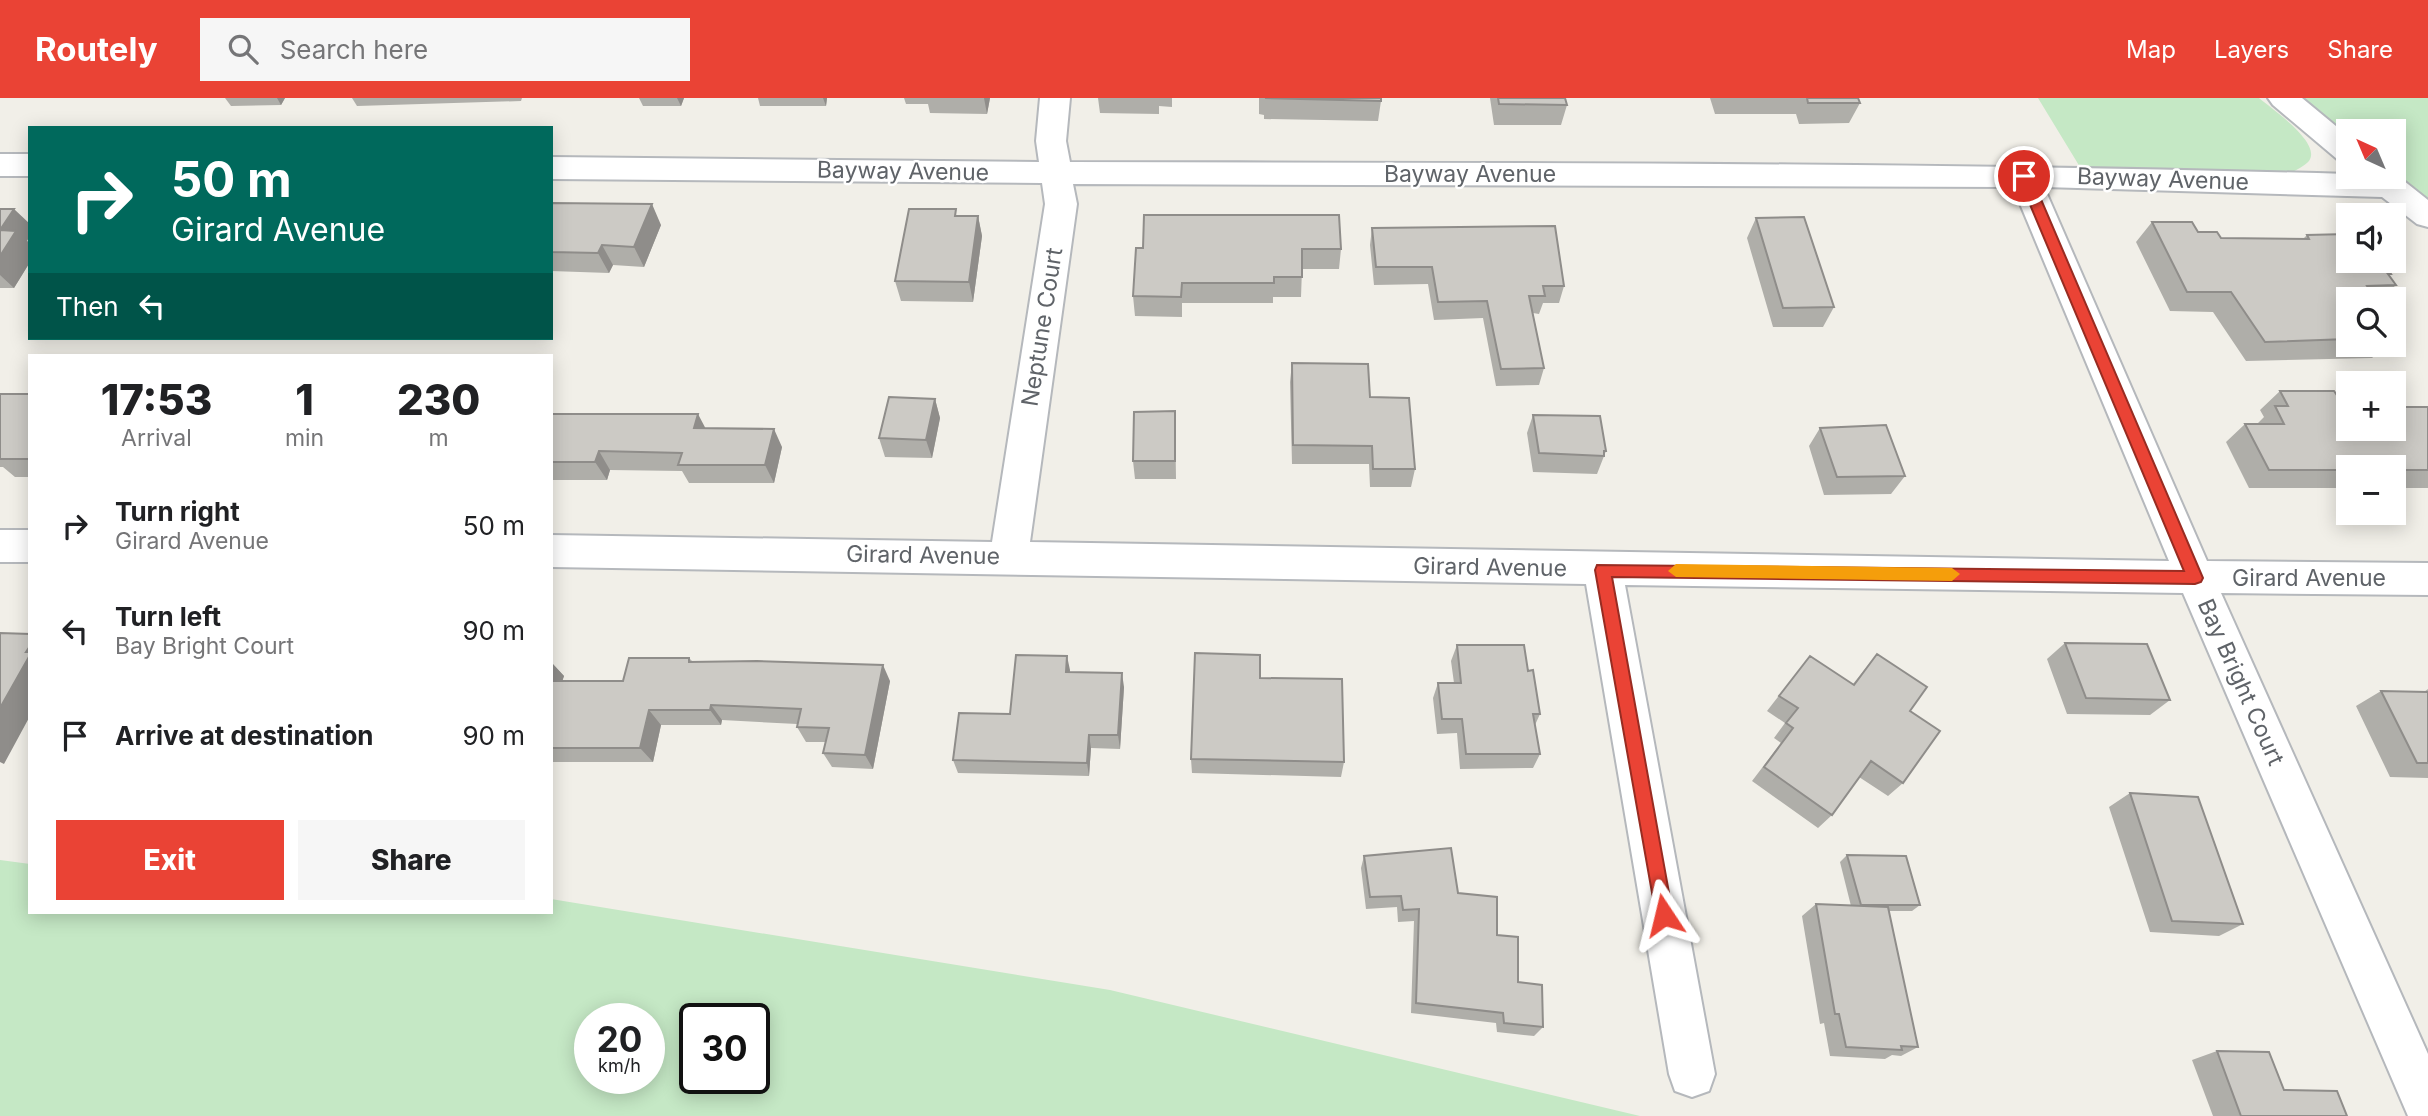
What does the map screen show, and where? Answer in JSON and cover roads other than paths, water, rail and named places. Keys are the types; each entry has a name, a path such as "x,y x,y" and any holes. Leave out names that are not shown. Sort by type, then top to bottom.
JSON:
{"street":[{"name":"Neptune Court","path":"1009,556 1061,204 1051,141 1055,98"},
{"path":"2283,98 2336,142"},
{"path":"0,165 28,165"},
{"name":"Bayway Avenue","path":"553,169 2024,176 2336,180"},
{"name":"Bay Bright Court","path":"2024,176 2195,578 2428,1108"},
{"path":"2394,189 2428,216"},
{"path":"0,545 28,546"},
{"name":"Girard Avenue","path":"553,551 1009,556 1602,570 2428,579"},
{"path":"1602,570 1692,1074"}]}
